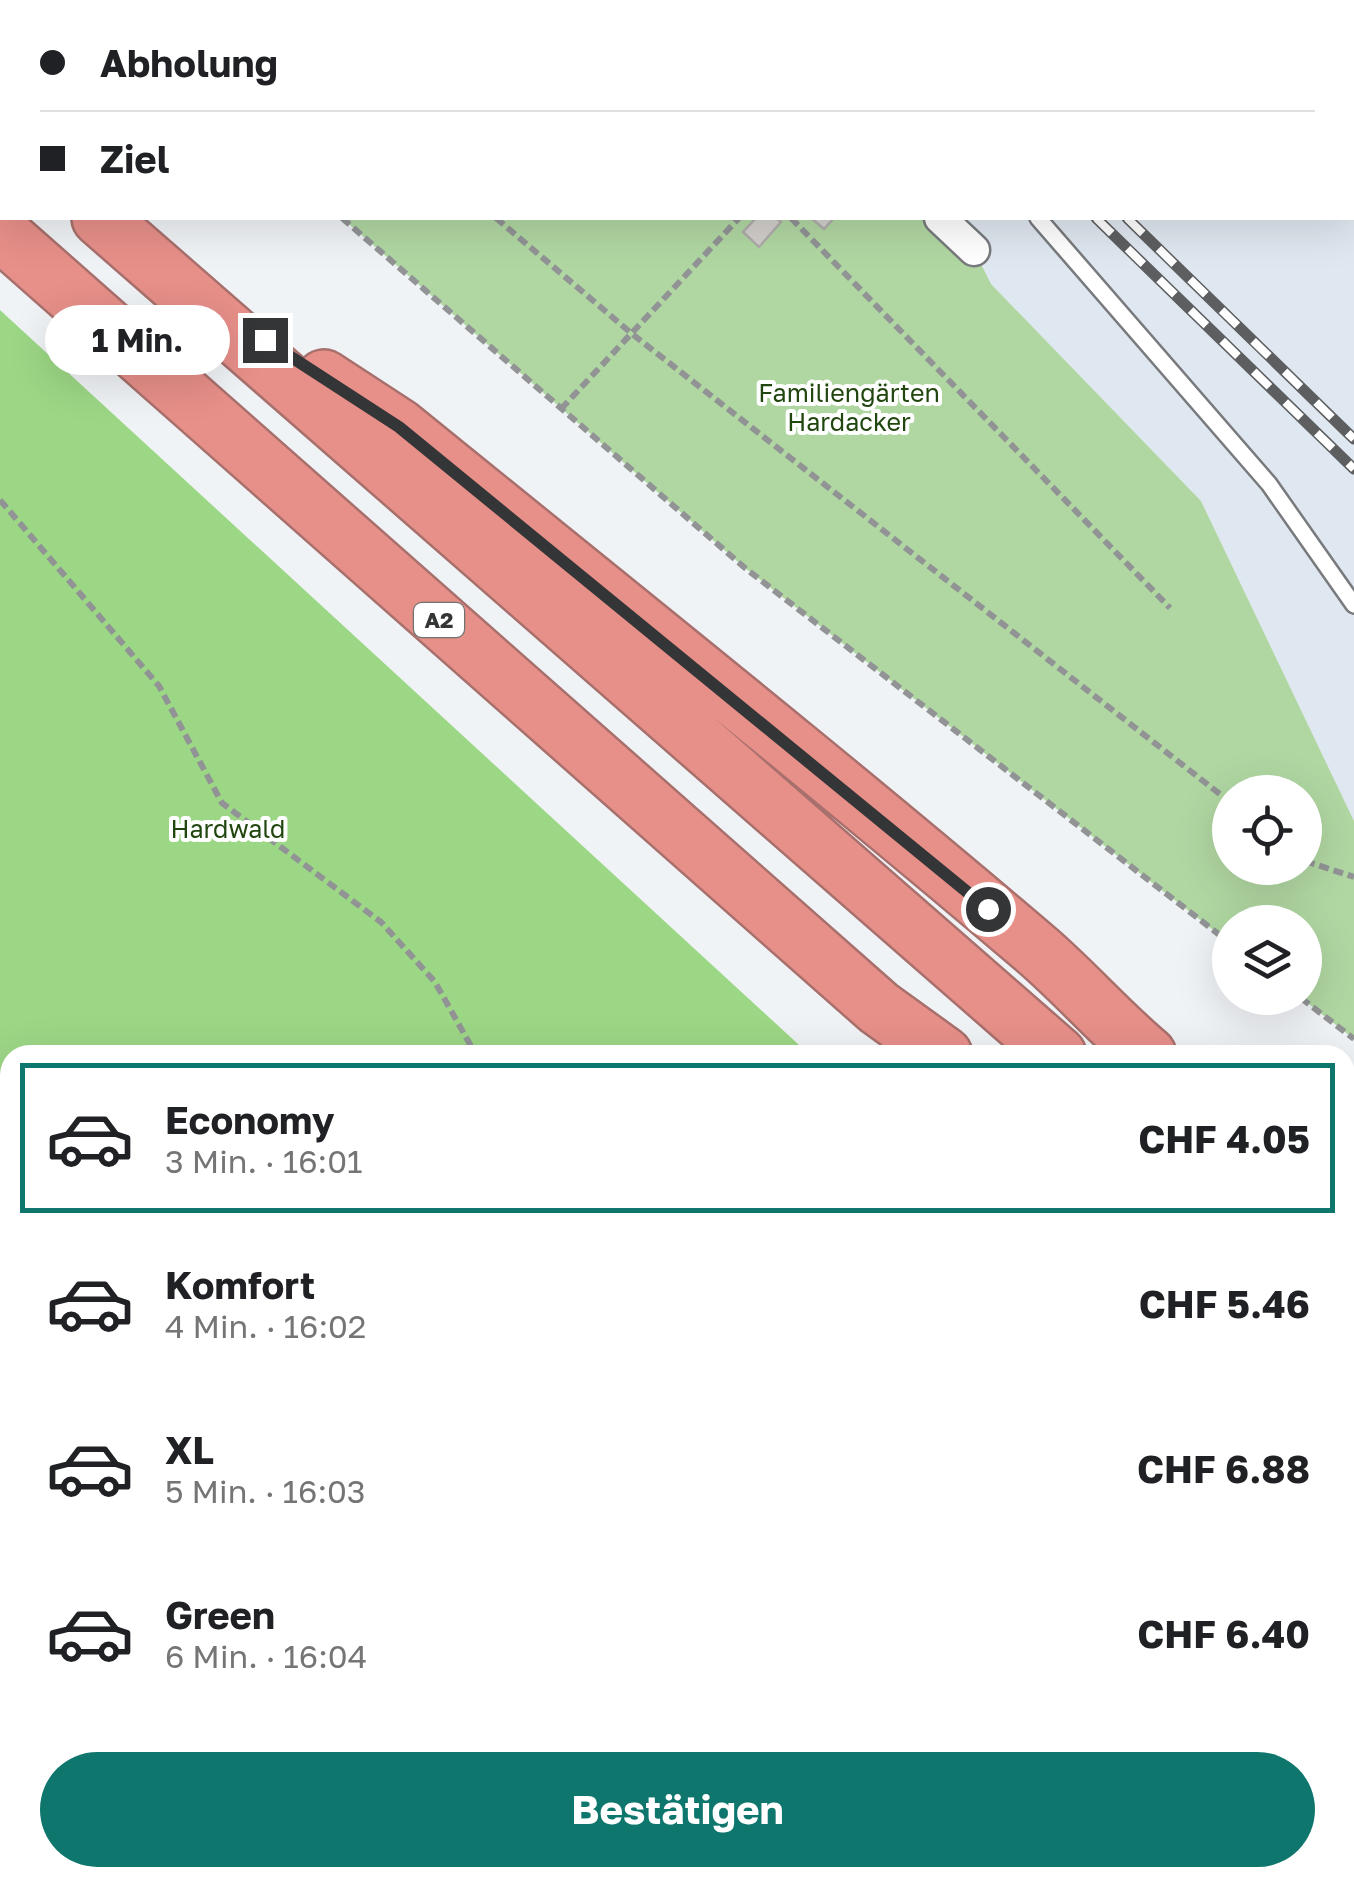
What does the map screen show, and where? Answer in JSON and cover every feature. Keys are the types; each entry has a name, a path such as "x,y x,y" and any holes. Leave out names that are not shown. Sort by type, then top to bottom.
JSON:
{"highway":[{"path":"102,220 1047,1045"},
{"name":"A2","path":"0,232 879,1008 930,1045"},
{"path":"170,279 399,427 1042,955 1096,1011 1136,1045"},
{"path":"1042,955 1105,994 1166,1045"},
{"path":"879,1008 907,1045"}],"street":[{"path":"942,220 974,250"}],"lane":[{"path":"1040,220 1270,484 1354,604"}],"path":[{"path":"344,220 745,568 1212,929"},
{"path":"498,220 630,333 1212,788"},
{"path":"561,408 737,220"},
{"path":"793,220 1170,608"},
{"path":"0,500 159,686 222,804 381,922 434,982 470,1045"},
{"path":"1322,866 1354,877"},
{"path":"1322,1014 1354,1039"}],"shaded area":[{"path":"942,220 1354,220 1354,821 1201,501 990,283 974,250"}],"green space":[{"name":"Familiengärten Hardacker","path":"344,220 942,220 974,250 991,284 1201,501 1354,821 1354,1039 1322,1014 1322,905 1212,905 1212,929 745,568"},
{"name":"Hardwald","path":"0,310 799,1045 0,1045"}],"building":[{"path":"754,220 781,222 759,247 743,232"},
{"path":"813,220 832,220 824,229"}],"railway":[{"path":"1098,220 1354,469"},
{"path":"1129,220 1354,439"}],"route":[{"path":"265,340 399,427 988,909"}]}
